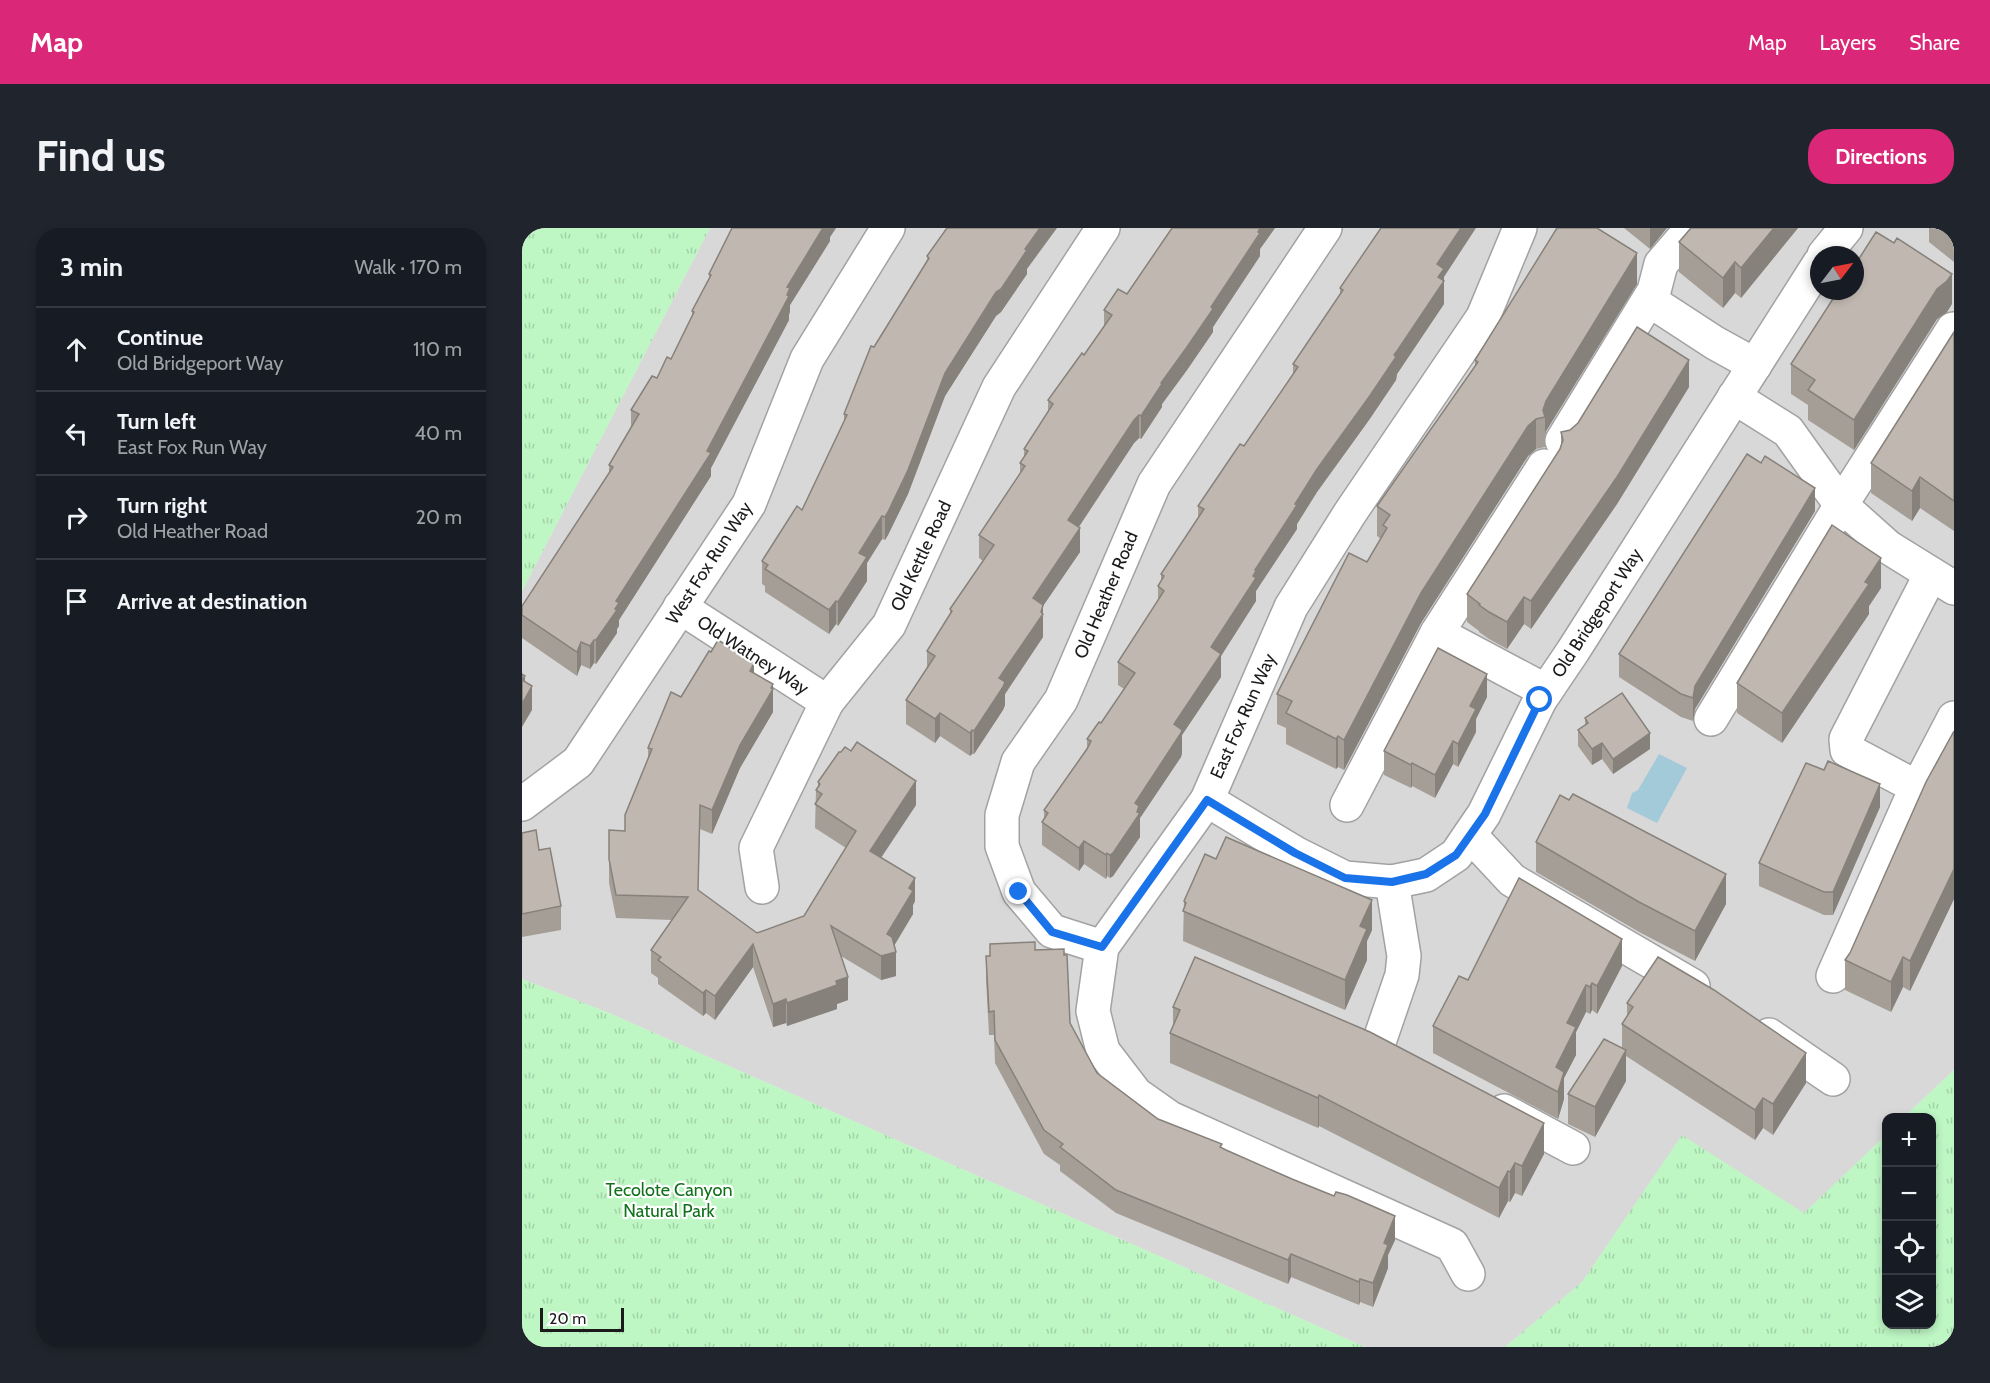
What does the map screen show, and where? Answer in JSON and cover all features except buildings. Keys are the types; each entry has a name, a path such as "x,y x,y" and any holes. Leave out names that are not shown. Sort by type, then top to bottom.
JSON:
{"street":[{"name":"West Fox Run Way","path":"522,804 578,762 749,504 807,359 888,228"},
{"name":"Old Kettle Road","path":"762,887 756,849 827,702 889,625 999,387 1103,228"},
{"name":"Old Heather Road","path":"1102,947 1052,932 1019,892 1002,846 1002,815 1018,762 1061,700 1154,484 1325,228"},
{"name":"East Fox Run Way","path":"1468,1274 1452,1245 1170,1118 1136,1094 1103,1051 1093,1011 1102,947 1207,800 1291,607 1350,513 1483,317 1520,228"},
{"path":"1347,805 1437,633 1553,454 1654,291 1661,264 1692,228"},
{"path":"1831,246 1846,228"},
{"name":"Old Bridgeport Way","path":"1207,800 1295,853 1345,878 1392,882 1426,874 1456,855 1485,814 1540,700 1810,278"},
{"path":"1648,300 1715,343 1755,364"},
{"path":"1711,719 1840,505 1953,329"},
{"path":"1734,398 1788,431 1840,505 1888,547 1943,581 1846,739 1847,750 1918,788"},
{"name":"Old Watney Way","path":"680,607 827,702"},
{"path":"1437,633 1546,691"},
{"path":"1833,976 1918,788 1954,718"},
{"path":"1470,835 1512,880 1714,998"},
{"path":"1347,1032 1389,1051 1404,956 1392,882"},
{"path":"1742,1016 1833,1080"},
{"path":"1481,1099 1573,1148"}],"shaded area":[{"path":"710,228 1954,228 1954,1070 1908,1113 1882,1113 1882,1139 1804,1214 1682,1136 1582,1282 1505,1347 1365,1347 609,1013 522,979 522,591"}],"green space":[{"path":"522,228 710,228 522,591"},
{"name":"Tecolote Canyon Natural Park","path":"522,979 609,1013 1365,1347 522,1347"},
{"path":"1954,1070 1954,1347 1505,1347 1582,1282 1682,1135 1804,1213 1882,1139 1882,1329 1936,1329 1936,1113 1908,1113"}],"water":[{"path":"1659,754 1687,768 1657,823 1627,808 1632,793 1638,790"}],"route":[{"path":"1019,892 1052,932 1102,947 1207,800 1295,853 1345,878 1392,882 1426,874 1456,855 1485,814 1540,700"}]}
